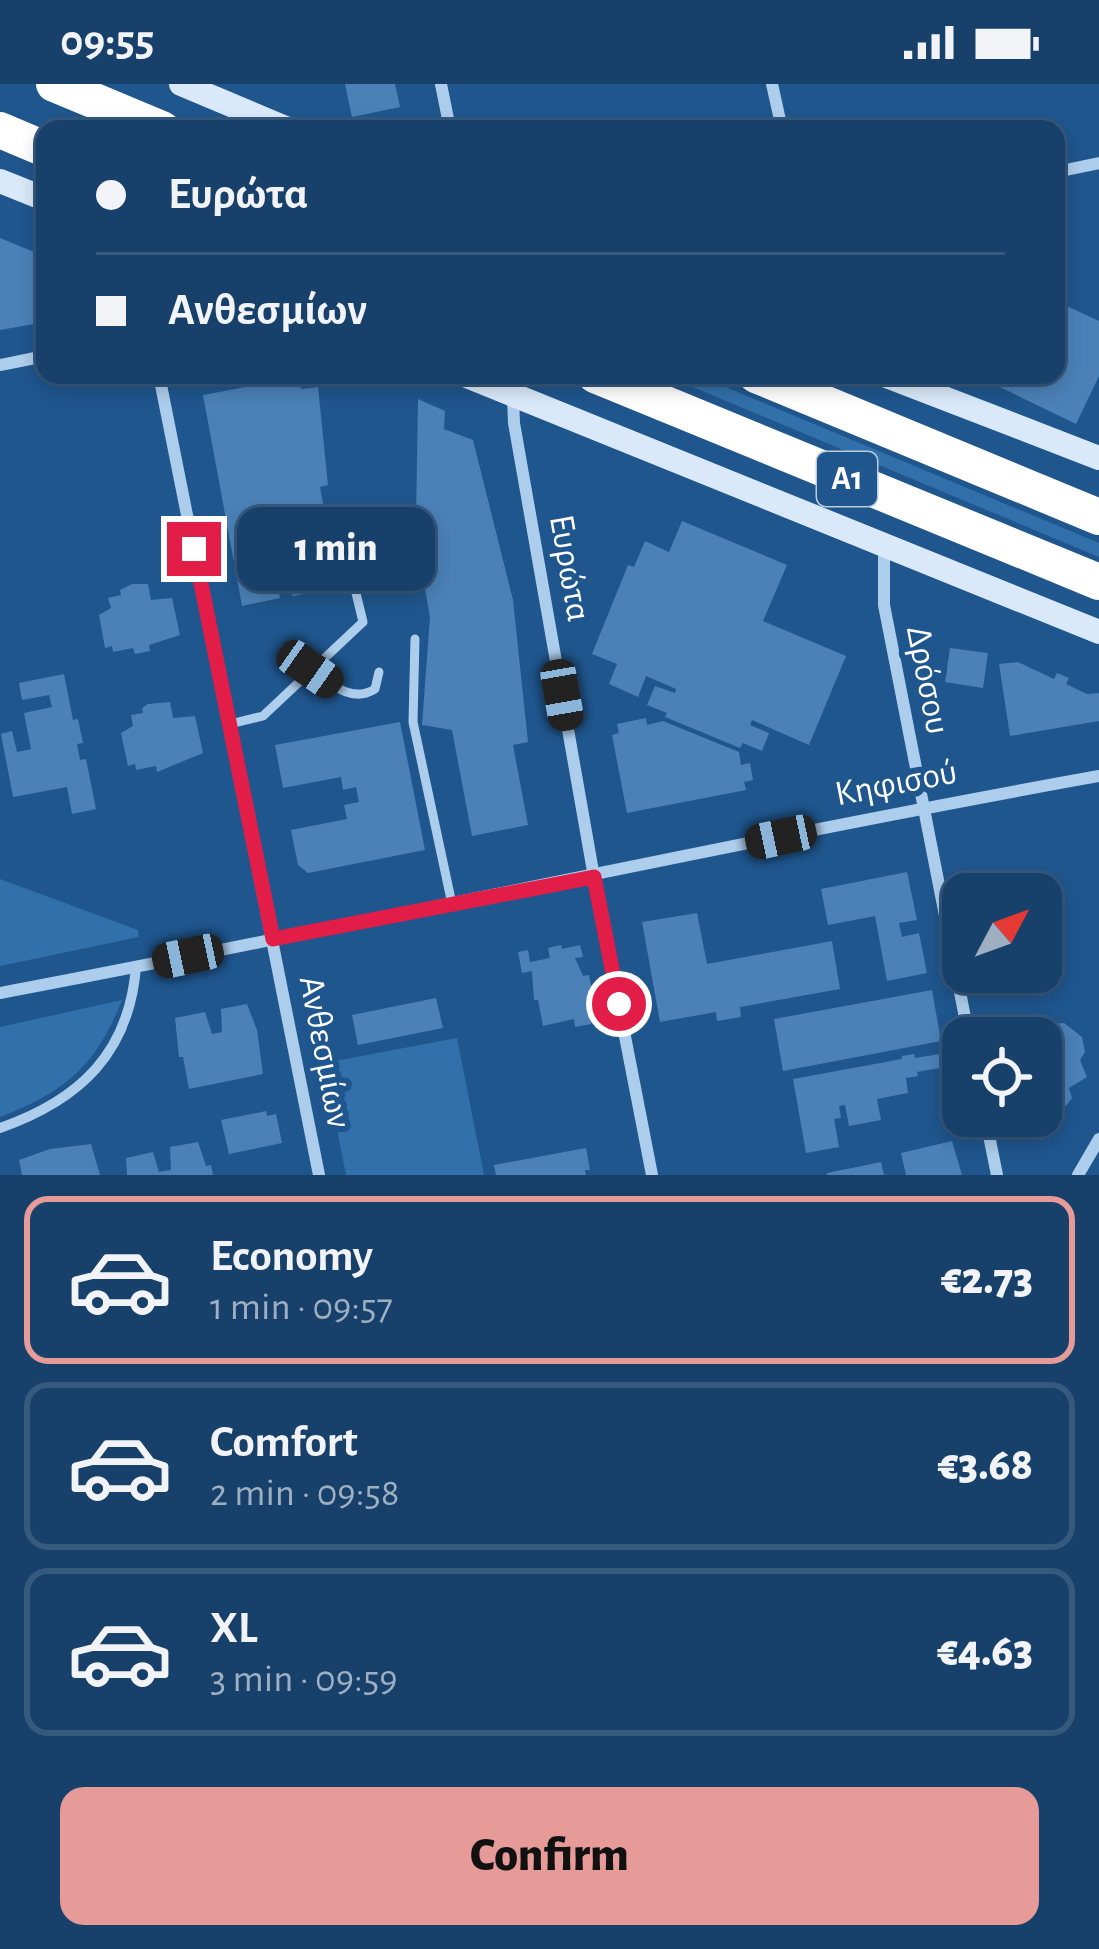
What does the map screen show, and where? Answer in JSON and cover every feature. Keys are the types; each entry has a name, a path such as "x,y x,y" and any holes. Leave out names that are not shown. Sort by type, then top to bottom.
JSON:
{"highway":[{"path":"54,84 140,120"},
{"path":"0,130 36,145"},
{"name":"Α1","path":"617,384 1099,582"},
{"name":"Α1","path":"778,384 1099,517"}],"main road":[{"path":"181,84 266,120"},
{"path":"0,181 36,195"},
{"path":"486,384 1099,632"},
{"path":"907,384 1099,458"}],"street":[{"path":"440,84 448,120"},
{"path":"772,84 780,120"},
{"path":"1065,170 1099,164"},
{"path":"0,365 36,358"},
{"name":"Ανθεσμίων","path":"161,384 319,1175"},
{"name":"Ευρώτα","path":"513,395 514,423 594,877 652,1175"},
{"name":"Δρόσου","path":"884,543 884,605 965,1017"},
{"name":"Κηφισού","path":"0,992 1099,776"},
{"path":"0,1128 64,1096 106,1059 129,1017 136,967"},
{"path":"989,1137 997,1175"},
{"path":"1078,1175 1099,1139"}],"lane":[{"path":"230,724 262,716 363,622 349,560"},
{"path":"415,640 413,722 452,904"},
{"path":"310,669 343,692 358,695 375,689 379,672"}],"shaded area":[{"path":"686,384 719,384 1099,543 1099,557"},
{"path":"0,879 138,930 139,937 0,966"},
{"path":"122,1000 101,1043 76,1074 43,1097 0,1117 0,1027"},
{"path":"457,1038 484,1175 346,1175 324,1063"}],"building":[{"path":"345,84 395,84 400,107 352,117"},
{"path":"0,238 36,253 36,324 0,330"},
{"path":"1065,305 1099,321 1099,376 1076,424 994,384 1065,384"},
{"path":"262,384 318,387 328,485 320,487 337,578 302,585 304,594 292,596 291,587 278,589 280,598 242,606 203,395"},
{"path":"418,399 445,411 444,429 473,440 513,600 528,742 513,745 528,825 472,836 452,730 422,725 430,617 416,538 427,534 426,525 416,519"},
{"path":"682,521 787,565 763,621 846,656 809,745 752,720 750,725 769,733 762,751 743,743 740,748 647,705 655,686 675,693 676,689 646,676 638,697 609,684 617,664 592,654 628,565 634,567 645,541 669,552"},
{"path":"148,584 151,600 172,598 180,635 149,645 150,651 113,652 112,646 105,648 99,615 111,608 108,598 121,595 120,590"},
{"path":"950,648 988,653 983,688 945,682"},
{"path":"1018,662 1054,679 1057,673 1069,678 1066,684 1087,694 1099,693 1099,721 1010,736 999,664"},
{"path":"64,674 83,743 77,744 80,760 86,759 96,809 72,814 67,787 13,797 1,734 12,731 17,752 31,749 24,713 52,707 49,695 22,700 19,683"},
{"path":"170,702 173,718 195,716 203,753 157,772 156,766 136,770 135,764 128,766 121,733 133,726 131,715 143,713 148,704"},
{"path":"646,718 647,725 663,721 739,752 741,765 750,763 753,780 744,782 746,790 627,813 612,735 619,733 617,724"},
{"path":"400,722 425,850 308,873 298,865 291,830 347,819 344,805 359,802 356,787 343,790 341,777 283,788 275,745"},
{"path":"907,872 917,920 899,923 902,937 919,933 927,973 887,981 875,916 828,925 821,889"},
{"path":"697,913 707,964 832,941 840,989 740,1007 741,1017 717,1021 716,1012 660,1022 642,922"},
{"path":"561,945 562,949 580,945 583,957 575,958 583,976 589,975 594,1000 588,1001 591,1024 575,1027 574,1019 543,1026 538,1000 534,1000 532,971 522,973 518,952 528,950 530,962 550,958 548,948"},
{"path":"932,990 941,1041 783,1071 774,1019"},
{"path":"436,998 443,1028 358,1045 352,1015"},
{"path":"247,1004 257,1030 263,1074 189,1089 183,1057 179,1057 175,1018 205,1012 212,1034 222,1032 221,1009"},
{"path":"1064,1023 1082,1037 1085,1052 1080,1060 1087,1077 1069,1088 1072,1098 1062,1107"},
{"path":"914,1054 915,1058 942,1054 942,1068 906,1078 908,1093 877,1099 881,1120 849,1126 845,1105 839,1106 841,1118 834,1119 839,1147 806,1153 793,1079 902,1056"},
{"path":"266,1111 267,1116 276,1114 282,1143 229,1154 221,1120"},
{"path":"952,1141 962,1175 906,1175 901,1153"},
{"path":"198,1142 213,1175 127,1175 126,1158 153,1152 159,1172 171,1170 170,1147"},
{"path":"91,1144 100,1175 22,1175 19,1160 50,1149"},
{"path":"586,1148 590,1170 585,1170 586,1175 496,1175 494,1165"},
{"path":"881,1162 884,1175 827,1175 827,1173"}],"route":[{"path":"194,549 273,939 594,877 619,1004"}]}
